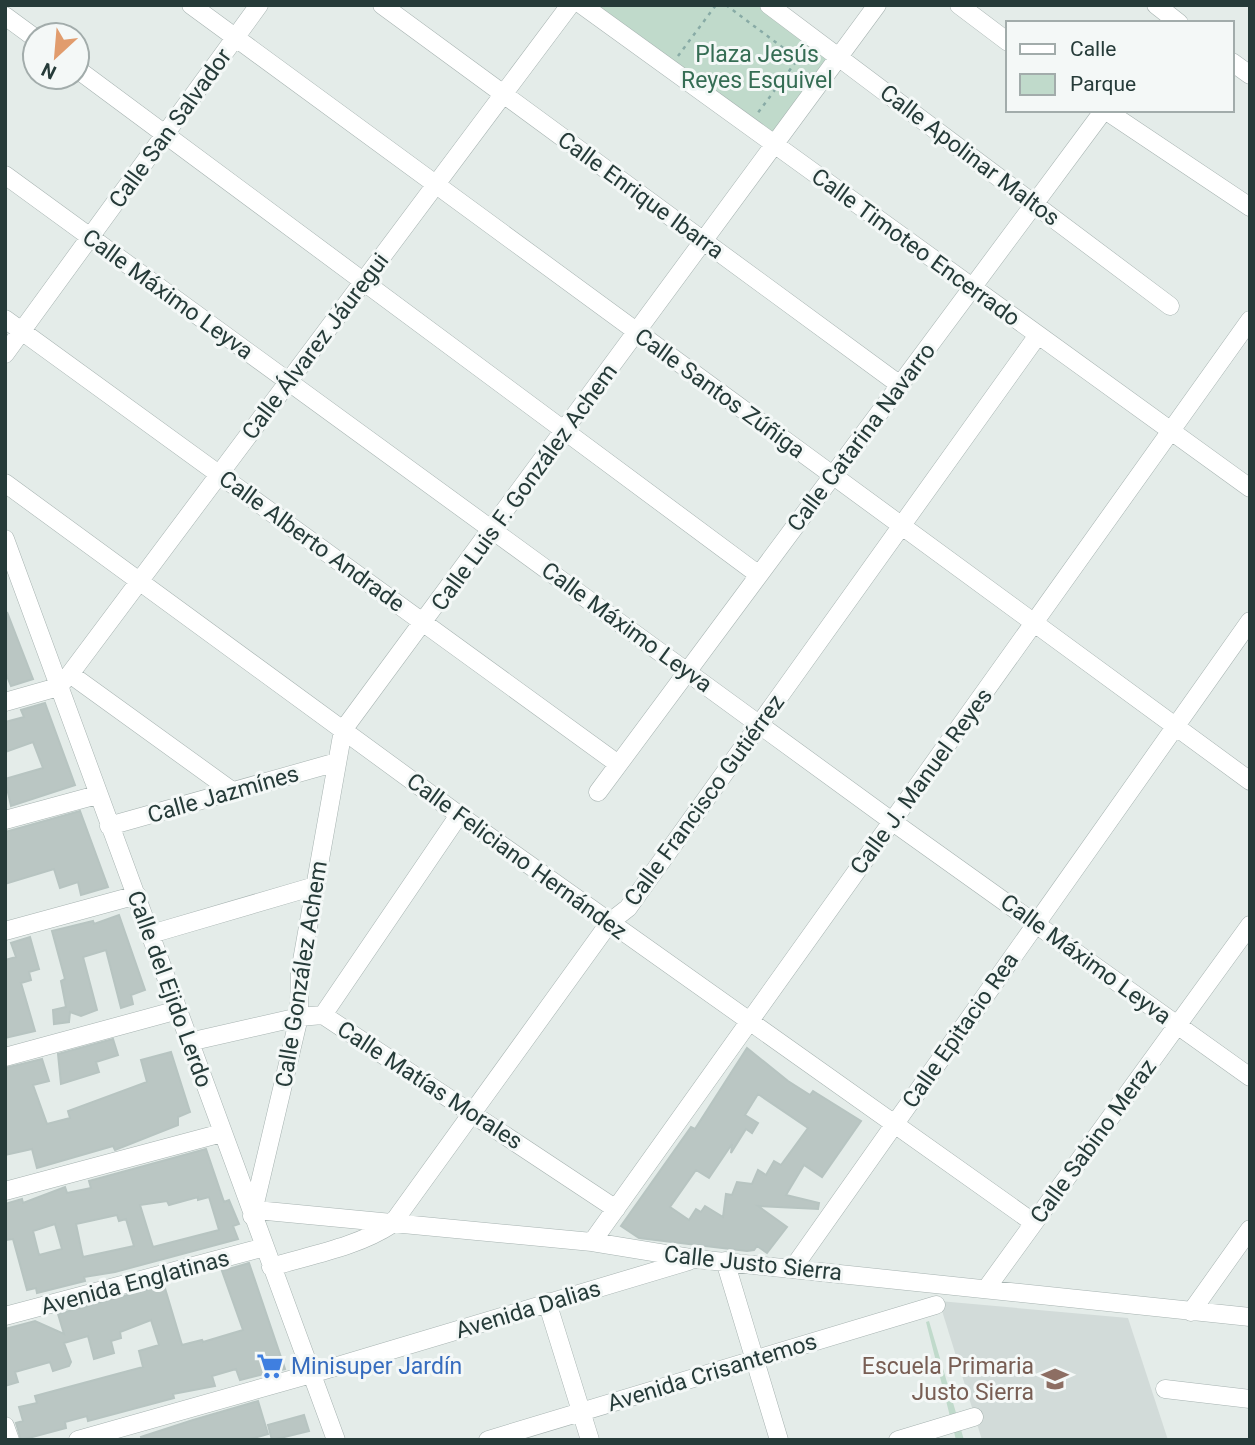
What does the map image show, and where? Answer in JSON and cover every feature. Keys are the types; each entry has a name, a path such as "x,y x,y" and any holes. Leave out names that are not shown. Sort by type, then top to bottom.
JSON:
{"street":[{"name":"Calle Santos Zúñiga","path":"191,5 1250,781"},
{"name":"Calle San Salvador","path":"5,354 259,5"},
{"name":"Calle Enrique Ibarra","path":"382,5 900,385"},
{"name":"Calle Álvarez Jáuregui","path":"64,680 570,5"},
{"name":"Calle Timoteo Encerrado","path":"582,5 1250,488"},
{"name":"Calle Apolinar Maltos","path":"769,5 1170,306"},
{"name":"Calle Luis F. González Achem","path":"343,730 425,623 877,5"},
{"path":"959,5 1006,40"},
{"path":"1156,5 1176,17"},
{"path":"5,16 21,28"},
{"path":"1234,63 1250,75"},
{"path":"91,79 759,575"},
{"name":"Calle Catarina Navarro","path":"598,792 1103,112"},
{"path":"1108,112 1250,207"},
{"name":"Calle Máximo Leyva","path":"5,175 893,822 1250,1077"},
{"name":"Calle Alberto Andrade","path":"5,319 618,764"},
{"name":"Calle J. Manuel Reyes","path":"593,1242 1250,320"},
{"name":"Calle Francisco Gutiérrez","path":"271,1267 377,1234 392,1224 610,922 628,908 1038,335"},
{"name":"Calle Feliciano Hernández","path":"5,483 459,815 1034,1223"},
{"name":"Calle del Ejido Lerdo","path":"5,539 13,583 64,680 97,795 137,895 336,1440"},
{"name":"Calle Epitacio Rea","path":"793,1268 1250,621"},
{"path":"5,702 64,680 232,792"},
{"name":"Calle González Achem","path":"254,1213 299,1017 300,972 343,730"},
{"name":"Calle Jazmínes","path":"109,826 337,762"},
{"path":"5,820 97,795"},
{"path":"323,1015 459,815"},
{"path":"151,934 315,886"},
{"path":"5,931 137,895"},
{"name":"Calle Sabino Meraz","path":"986,1289 1250,925"},
{"path":"5,1057 178,1010"},
{"name":"Calle Matías Morales","path":"189,1042 299,1017 323,1015 616,1209"},
{"path":"5,1191 222,1133"},
{"name":"Calle Justo Sierra","path":"254,1213 593,1242 696,1259 1250,1317"},
{"path":"1191,1312 1250,1229"},
{"name":"Avenida Englatinas","path":"5,1317 265,1247"},
{"name":"Avenida Dalias","path":"78,1440 311,1374 696,1259"},
{"path":"725,1261 779,1440"},
{"path":"547,1302 590,1440"},
{"name":"Avenida Crisantemos","path":"488,1440 936,1305"},
{"path":"1165,1389 1250,1399"},
{"path":"898,1440 974,1417"},
{"path":"5,1426 10,1440"}],"path":[{"path":"678,56 716,5"},
{"path":"726,5 798,59 756,114"}],"shaded area":[{"name":"Escuela Primaria Justo Sierra","path":"939,1301 1128,1318 1168,1440 982,1440"}],"green space":[{"name":"Plaza Jesús Reyes Esquivel","path":"580,5 769,5 839,58 770,148"},
{"path":"929,1321 964,1440 956,1440 926,1322"}],"building":[{"path":"7,612 33,679 11,686 5,671"},
{"path":"45,703 75,785 11,806 5,779 43,768 33,742 5,752 5,722 24,717 21,710"},
{"path":"80,811 108,887 81,895 78,882 60,888 54,869 5,884 5,832"},
{"path":"119,915 145,990 131,995 133,1004 121,1008 106,950 83,957 97,1010 81,1016 70,1012 69,1022 54,1024 53,1010 66,1007 61,981 65,979 52,931 93,921 94,924"},
{"path":"30,937 39,969 29,972 31,980 21,983 35,1031 5,1038 5,960 16,957 11,943"},
{"path":"113,1039 118,1055 96,1062 99,1072 61,1084 58,1054"},
{"path":"747,1048 788,1081 810,1095 813,1091 861,1121 822,1177 804,1165 786,1195 819,1203 818,1209 758,1206 787,1227 767,1253 757,1246 754,1250 747,1251 639,1238 621,1226 691,1127 695,1129","holes":["758,1094 808,1128 781,1165 774,1161 766,1175 758,1170 752,1184 737,1182 732,1195 726,1194 723,1217 705,1206 701,1212 696,1209 689,1220 670,1207 696,1170 709,1178 732,1144 731,1153 746,1129 752,1133 758,1123 745,1115"]},
{"path":"171,1052 190,1112 178,1117 178,1125 115,1150 113,1146 37,1168 32,1149 5,1155 5,1068 42,1059 49,1081 33,1085 47,1124 70,1118 68,1111 147,1082 141,1060"},
{"path":"206,1149 224,1202 229,1200 239,1224 233,1226 238,1239 115,1272 84,1277 85,1281 37,1293 36,1288 27,1290 13,1239 5,1240 5,1204 22,1199 23,1203 65,1187 67,1193 91,1188 89,1181","holes":["198,1197 198,1200 209,1197 219,1230 153,1247 140,1205 167,1201 169,1205","117,1215 119,1221 126,1219 134,1246 83,1257 76,1224","55,1224 62,1249 39,1255 33,1231"]},
{"path":"249,1263 285,1369 240,1380 236,1369 212,1376 215,1386 173,1394 174,1398 88,1421 87,1416 65,1422 66,1428 21,1440 16,1423 23,1421 19,1407 37,1403 35,1396 143,1367 139,1351 159,1345 151,1320 120,1332 121,1338 111,1341 114,1353 94,1359 88,1336 64,1343 71,1362 69,1366 53,1371 50,1362 15,1372 18,1382 5,1386 5,1329 35,1321 64,1334 58,1314 164,1285 182,1345 202,1340 203,1342 243,1330 222,1271"},
{"path":"258,1401 268,1434 247,1440 142,1440 141,1437 193,1420"},
{"path":"304,1415 309,1431 272,1440 268,1425"}],"place":[{"name":"Minisuper Jardín","path":"270,1366"},
{"name":"Escuela Primaria Justo Sierra","path":"1055,1379"}]}
